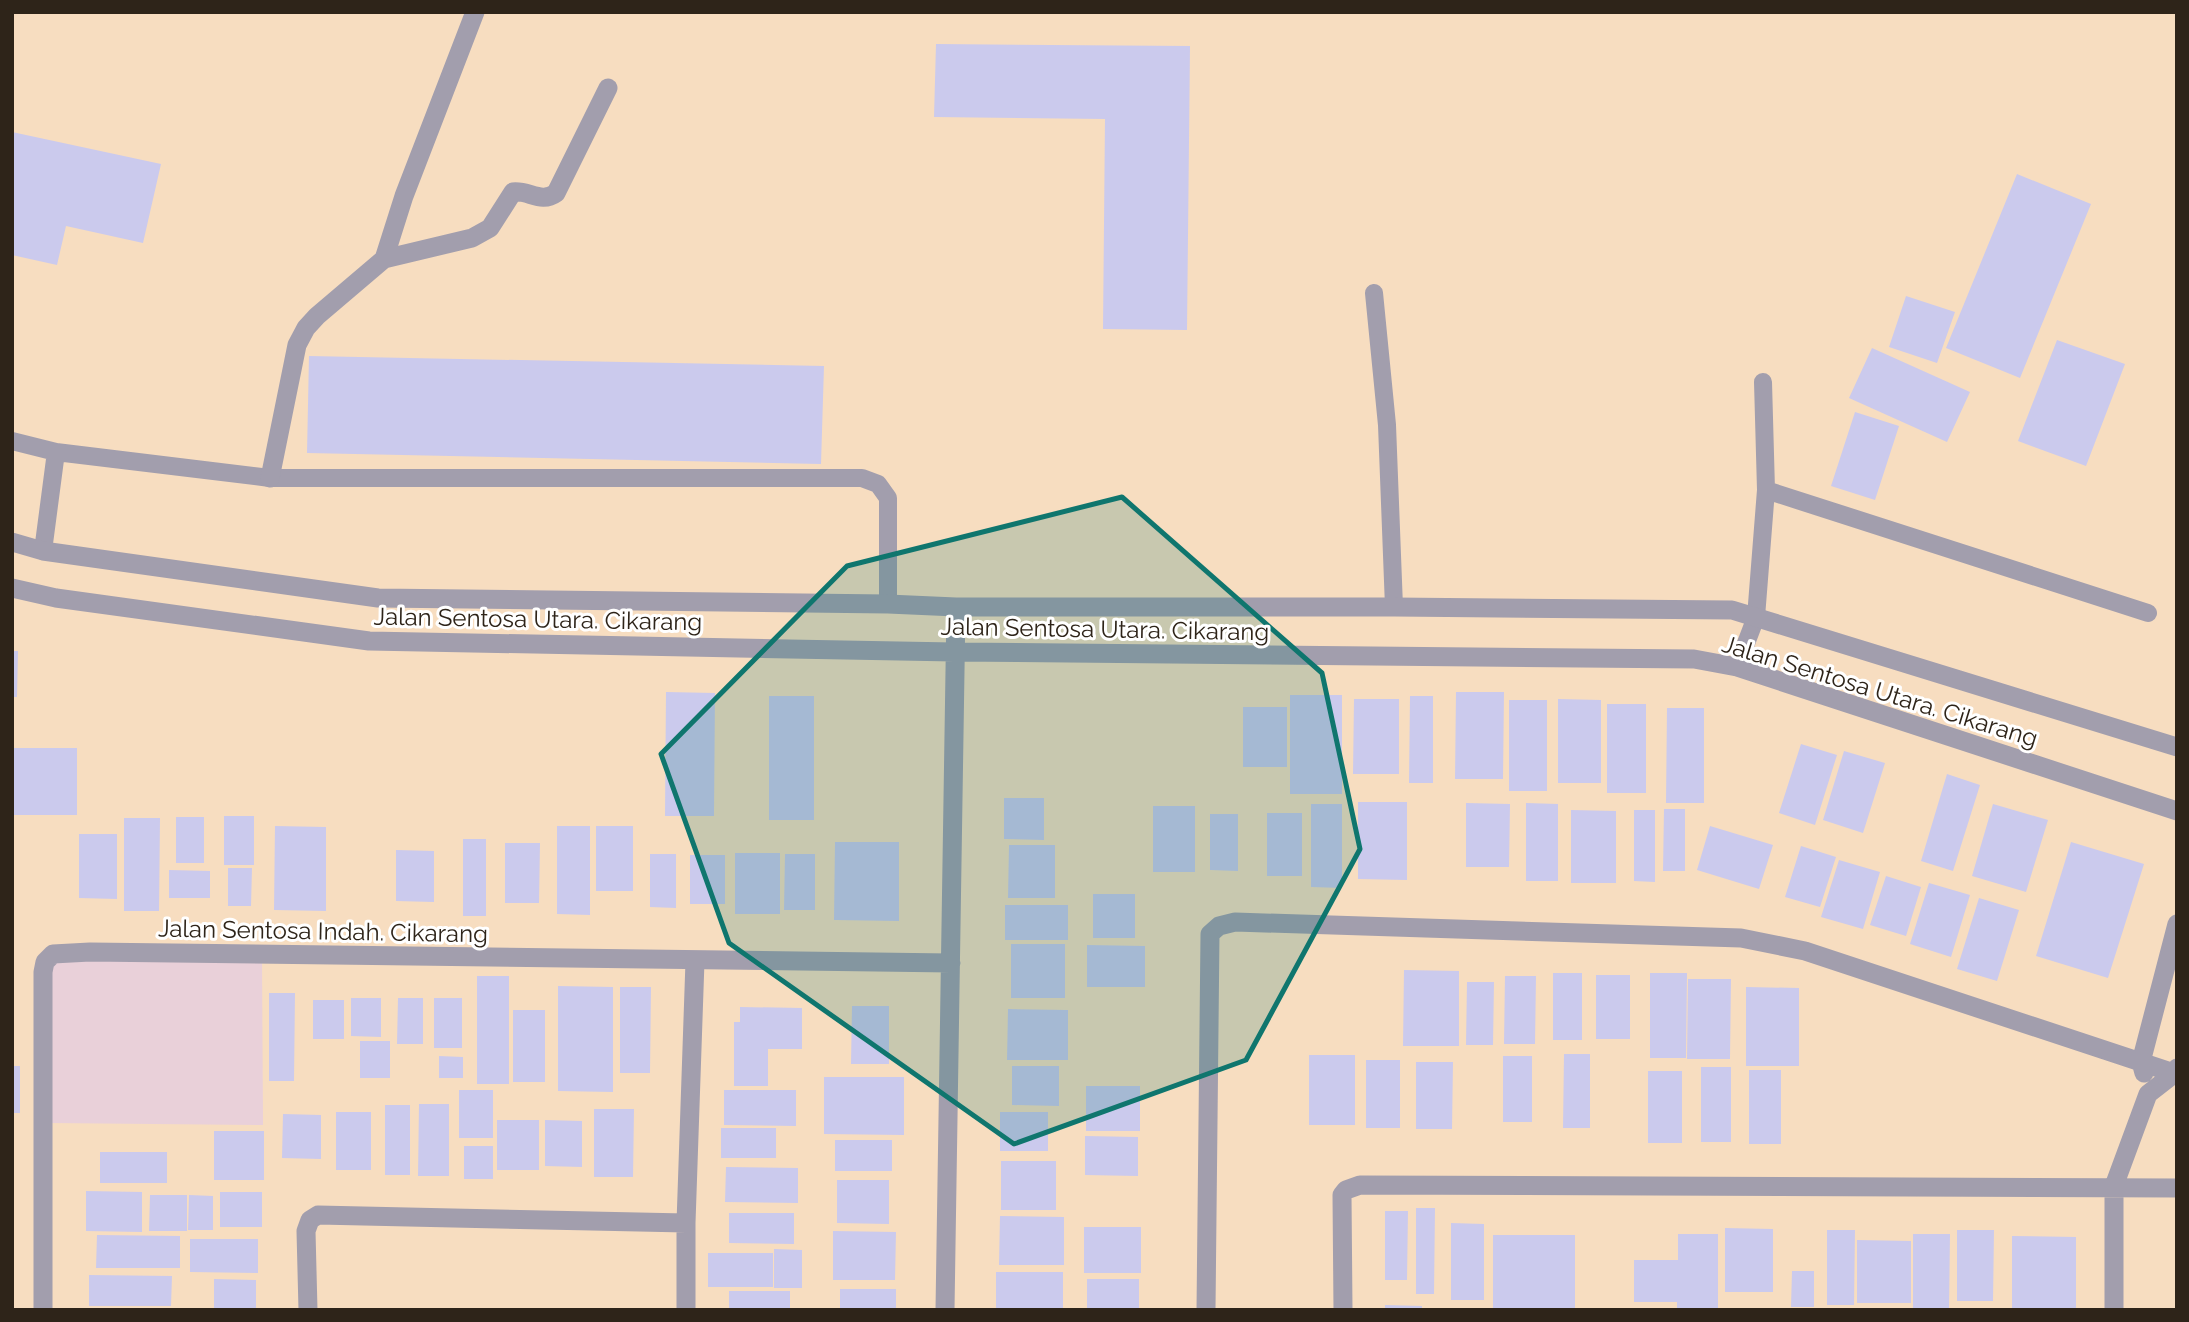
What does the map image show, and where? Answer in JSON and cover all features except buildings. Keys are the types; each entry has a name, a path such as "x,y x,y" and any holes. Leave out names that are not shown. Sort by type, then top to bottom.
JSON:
{"street":[{"path":"384,259 404,197 475,12"},
{"path":"270,478 294,356 306,328 384,259 472,238 490,228 513,192 520,191 549,198 556,193 608,88"},
{"name":"Jalan Sentosa Utara. Cikarang","path":"12,542 43,551 378,598 956,607 1732,610 2177,747"},
{"name":"Jalan Sentosa Utara. Cikarang","path":"12,588 56,598 369,641 954,652 1694,659 1737,667 2177,811"},
{"path":"945,1310 956,607"},
{"path":"1206,1310 1210,934 1219,926 1235,922 1741,937 1805,951 2176,1072"},
{"path":"2148,1094 2141,1062 2177,924"},
{"name":"Jalan Sentosa Indah. Cikarang","path":"43,1310 43,972 45,962 53,954 90,952 951,964"},
{"path":"687,1310 686,1223 695,961"},
{"path":"2115,1310 2114,1186 2148,1094 2176,1072"},
{"path":"1343,1310 1342,1195 1346,1190 1360,1185 2177,1188"},
{"path":"308,1310 306,1231 310,1220 318,1215 686,1223"}],"lane":[{"path":"1374,293 1387,425 1394,607"},
{"path":"1737,667 1756,617 1766,490 1762,382"},
{"path":"12,442 56,452 270,478 862,478 878,484 888,498 888,604"},
{"path":"43,551 56,452"},
{"path":"1766,490 2148,613"}],"highlighted area":[{"path":"1122,497 1322,673 1360,849 1246,1060 1014,1144 729,943 661,754 847,566"}],"shaded area":[{"path":"52,956 262,958 263,1125 49,1123"}]}
